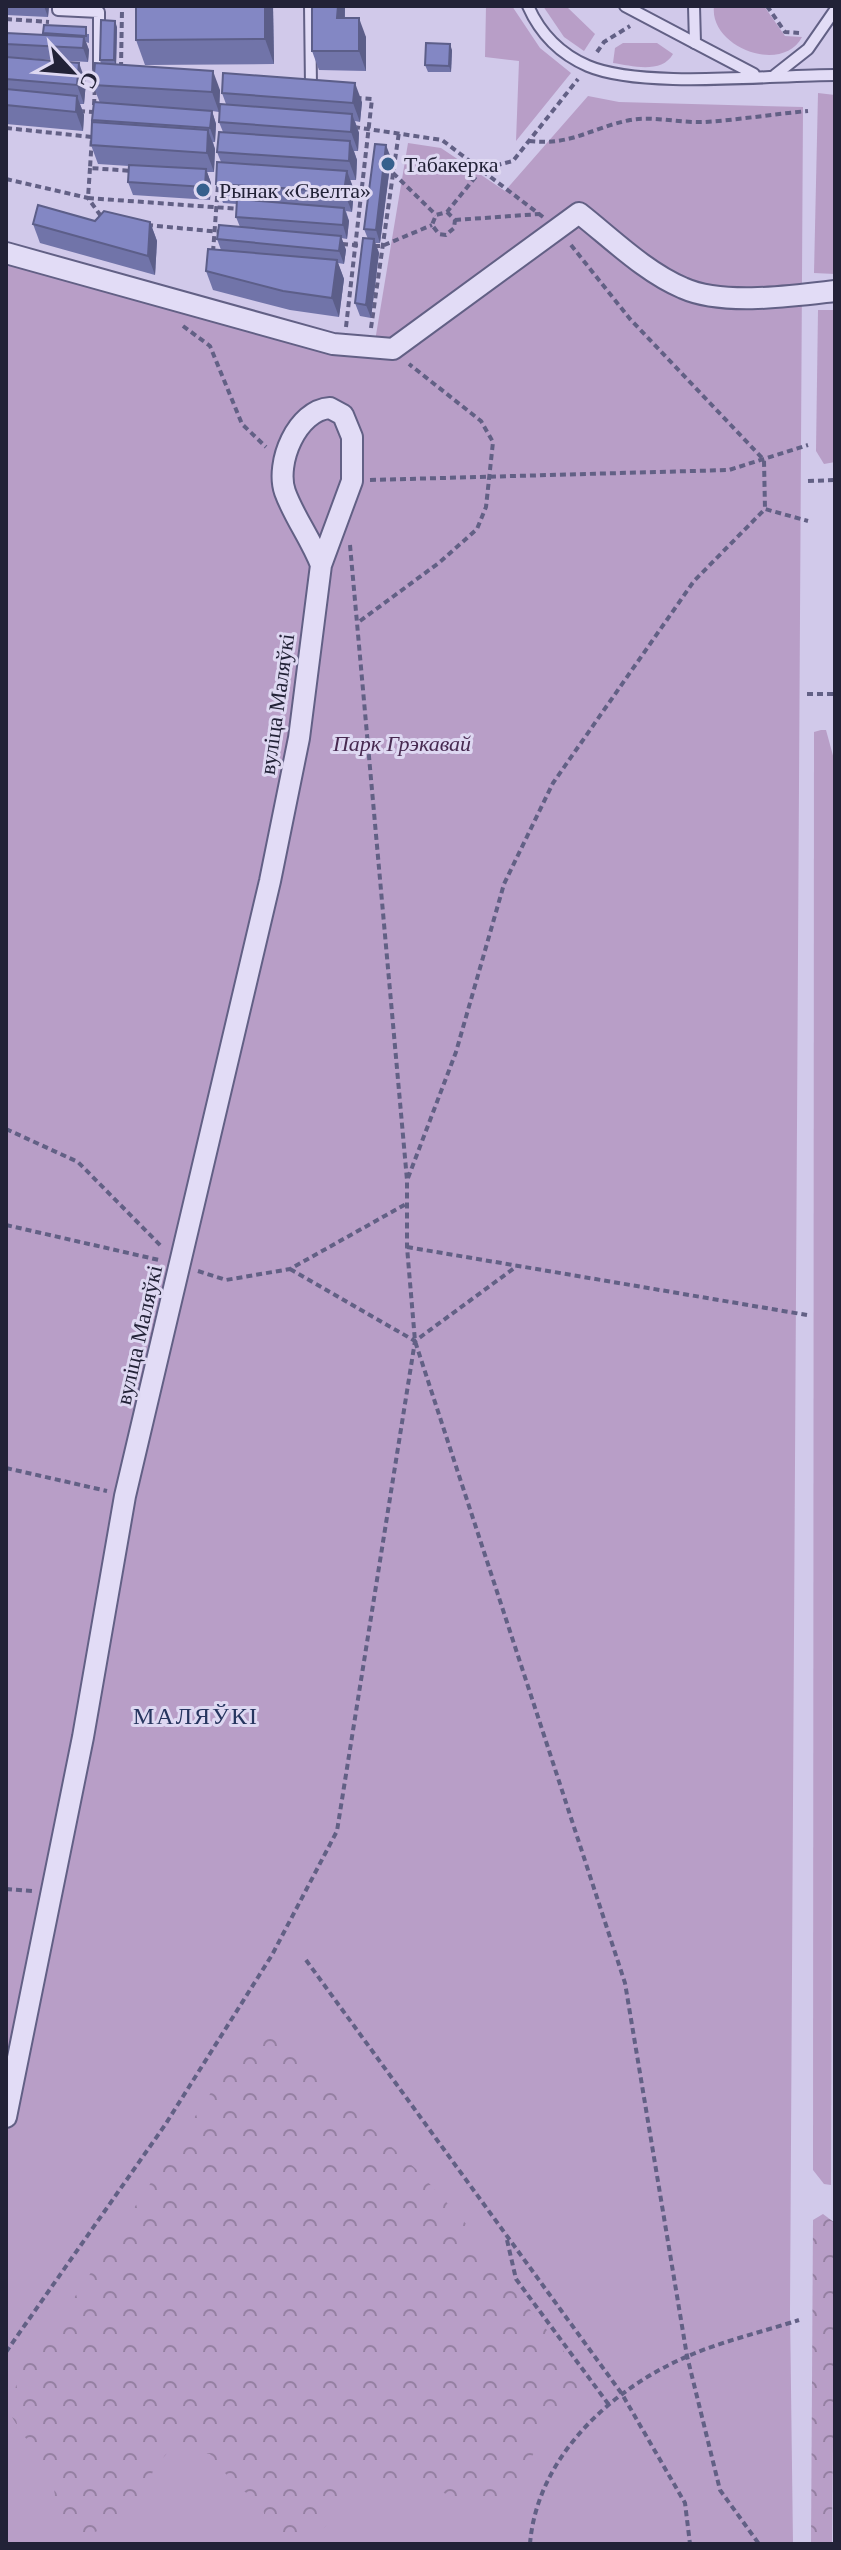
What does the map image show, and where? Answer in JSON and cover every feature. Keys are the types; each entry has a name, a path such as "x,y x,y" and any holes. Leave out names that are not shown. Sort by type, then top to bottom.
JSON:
{"street":[{"path":"6,253 368,347 393,349 579,213 662,277 685,290 722,297 835,291"},
{"name":"вуліца Маляўкі","path":"6,2117 83,1737 125,1496 249,982 279,838 299,738 321,565 352,481 352,437 343,415 330,408 317,411 303,422 292,440 285,464 284,489 309,534 321,565"}],"lane":[{"path":"58,6 58,10 99,12 97,73"},
{"path":"310,6 311,86"},
{"path":"528,6 543,33 588,66 656,78 835,75"},
{"path":"625,6 756,75"},
{"path":"694,6 695,43"},
{"path":"775,75 808,49 835,10"}],"path":[{"path":"767,6 785,32 808,34"},
{"path":"119,78 122,10"},
{"path":"97,73 88,198 105,221"},
{"path":"339,337 355,245 372,99 343,97"},
{"path":"64,109 108,113"},
{"path":"529,141 553,144 576,140 602,127 633,120 703,122 808,111"},
{"path":"340,126 370,127 442,140 540,214 557,228 630,319 764,460 765,509 694,581 553,783 504,884 456,1052 407,1180"},
{"path":"6,128 106,138"},
{"path":"368,347 399,132"},
{"path":"352,155 366,156"},
{"path":"90,168 147,172"},
{"path":"436,215 447,212 482,169"},
{"path":"393,173 436,215"},
{"path":"212,259 219,177"},
{"path":"6,179 88,198 248,209"},
{"path":"346,186 362,187"},
{"path":"447,212 455,220 540,214"},
{"path":"339,244 382,246 432,225 436,215"},
{"path":"432,225 436,232 446,235 454,228 455,220"},
{"path":"136,224 231,233"},
{"path":"173,319 210,346 242,424 285,464"},
{"path":"360,621 404,591 477,529 486,507 492,474 493,442 481,421 393,349"},
{"path":"352,481 492,474 729,470 808,445"},
{"path":"808,481 835,480"},
{"path":"765,509 808,521"},
{"path":"337,526 352,547 360,621 407,1180 407,1247 415,1341 625,1983 687,2356 720,2490 759,2544"},
{"path":"807,694 835,694"},
{"path":"6,1129 78,1162 180,1266"},
{"path":"6,1225 180,1266 226,1280 290,1269 407,1204"},
{"path":"407,1247 807,1315"},
{"path":"6,2352 174,2112 272,1955 337,1831 415,1341 517,1266"},
{"path":"290,1269 415,1341"},
{"path":"6,1468 125,1496"},
{"path":"306,1960 622,2394 685,2503 690,2544"},
{"path":"506,2236 516,2279 609,2405"},
{"path":"530,2544 542,2490 573,2439 622,2394 687,2356 799,2320"}],"green space":[{"path":"486,6 512,6 540,48 571,73 516,141 519,61 485,57"},
{"path":"543,6 566,6 595,34 584,51 564,37"},
{"path":"714,6 764,6 785,36 802,37 792,48 779,54 764,55 749,51 734,44 723,33 716,21"},
{"path":"623,43 657,43 673,54 662,64 654,66 613,63 615,48"},
{"path":"818,93 835,95 835,274 814,273"},
{"name":"Парк Грэкавай","path":"588,96 619,102 803,107 790,2311 793,2544 6,2544 6,256 374,347 408,143 441,148 505,191"},
{"path":"818,310 835,310 835,462 824,464 816,451"},
{"path":"826,730 835,763 831,2185 824,2184 813,2170 814,732"},
{"path":"267,2020 317,2061 359,2117 417,2170 478,2237 515,2292 562,2348 583,2390 542,2440 519,2483 502,2496 470,2500 400,2481 383,2481 359,2491 312,2537 290,2544 270,2540 261,2500 237,2488 210,2454 169,2451 154,2468 139,2513 81,2538 56,2512 55,2494 47,2468 10,2413 19,2372 60,2319 228,2067"},
{"path":"823,2214 835,2223 832,2544 811,2544 813,2220"}],"building":[{"path":"136,6 265,6 265,39 136,40"},
{"path":"312,6 338,6 337,18 359,18 359,51 312,51"},
{"path":"101,20 115,21 114,60 100,60"},
{"path":"44,25 86,27 86,36 43,33"},
{"path":"6,33 84,37 83,48 6,44"},
{"path":"426,43 450,44 449,66 425,65"},
{"path":"6,57 79,63 77,85 6,79"},
{"path":"95,63 213,71 212,92 93,85"},
{"path":"223,73 355,83 353,103 222,93"},
{"path":"6,89 77,96 76,112 6,105"},
{"path":"94,102 212,111 210,128 92,120"},
{"path":"220,104 352,114 351,132 219,122"},
{"path":"92,122 208,130 207,153 91,145"},
{"path":"219,132 350,141 349,161 217,152"},
{"path":"375,144 386,145 376,230 364,229"},
{"path":"217,162 347,171 344,192 216,184"},
{"path":"129,165 206,169 205,187 128,182"},
{"path":"237,199 344,208 343,225 236,217"},
{"path":"38,205 95,221 104,211 150,222 148,256 33,224"},
{"path":"219,225 341,236 339,251 217,239"},
{"path":"363,238 374,239 366,305 355,303"},
{"path":"208,249 337,260 332,298 283,291 206,271"}],"place":[{"name":"Табакерка","path":"388,164"},
{"name":"Рынак «Свелта»","path":"203,190"}],"district":[{"name":"МАЛЯЎКІ","path":"196,1716"}]}
